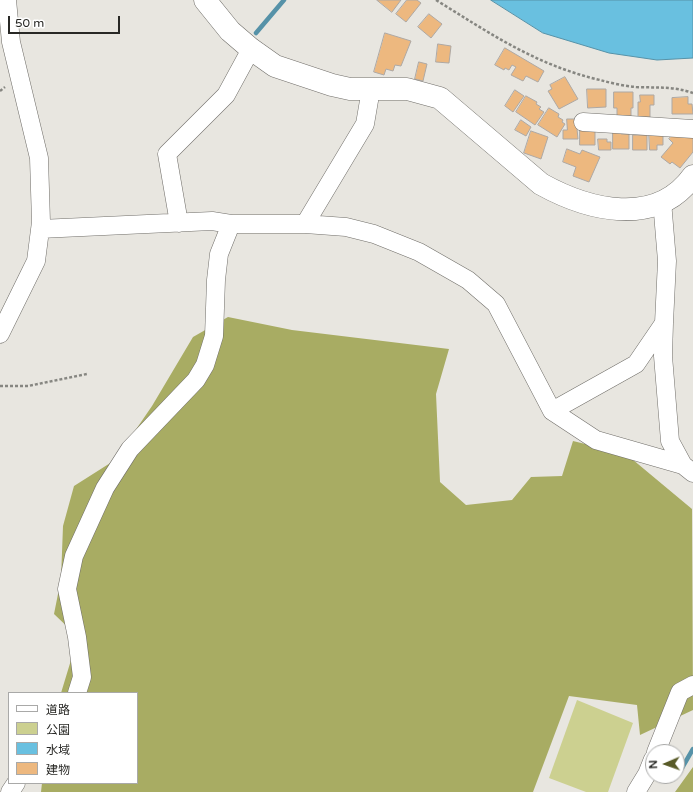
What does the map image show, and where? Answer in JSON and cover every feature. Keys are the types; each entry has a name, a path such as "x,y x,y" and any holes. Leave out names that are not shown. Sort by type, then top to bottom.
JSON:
{"street":[{"path":"0,334 36,262 40,229 39,158 11,42 7,0"},
{"path":"205,0 230,31 251,49 275,66 332,86 350,89 407,89 440,98 521,168 541,184 558,194 607,209 624,210 642,208 662,201 677,192 693,176"},
{"path":"179,223 167,154 226,95 251,49"},
{"path":"305,224 365,124 371,89"},
{"path":"583,122 693,129"},
{"path":"662,201 667,261 663,356 670,441 688,469"},
{"path":"40,229 212,221 231,224 305,224 346,227 374,234 419,252 468,280 496,304 552,410 596,440 688,469"},
{"path":"77,692 82,677 77,637 67,589 74,556 105,488 130,449 196,380 205,365 214,336 216,280 219,254 231,224"},
{"path":"552,410 636,364 664,323"},
{"path":"659,744 680,692 693,686"},
{"path":"636,792 645,777"}],"path":[{"path":"436,0 522,52 550,65 599,80 628,86 668,87 681,89 693,94"},
{"path":"0,386 28,386 87,374"}],"green space":[{"path":"228,317 292,330 449,349 436,394 440,482 466,505 512,500 531,477 562,476 573,441 626,454 692,509 693,710 640,735 637,705 569,696 533,792 41,792 42,784 138,784 138,692 61,692 78,637 54,614 61,579 63,526 74,486 115,460 152,406 193,337"},
{"path":"577,700 633,723 608,792 586,792 549,778"},
{"path":"693,767 693,792 675,792 681,784 685,784 685,778"}],"water":[{"path":"491,0 693,0 693,58 657,60 609,53 543,33"}],"building":[{"path":"377,0 401,0 392,12"},
{"path":"407,0 417,0 421,3 406,22 396,14"},
{"path":"429,14 442,24 431,38 418,27"},
{"path":"385,33 411,41 401,66 395,65 393,71 386,69 384,75 374,72"},
{"path":"438,44 451,46 449,63 436,62"},
{"path":"505,48 544,71 538,82 526,76 523,81 511,75 516,67 512,65 509,70 505,68 504,70 495,65"},
{"path":"419,62 427,64 423,81 415,79"},
{"path":"565,77 578,99 559,109 548,91 552,89 550,85"},
{"path":"587,89 606,89 606,107 588,108"},
{"path":"515,90 524,96 513,112 505,106"},
{"path":"614,92 633,92 633,108 631,108 631,116 617,116 617,108 614,108"},
{"path":"640,95 654,95 654,105 650,105 650,117 638,117 638,102 640,102"},
{"path":"526,96 537,102 536,104 541,107 539,109 544,112 535,125 516,112"},
{"path":"688,97 688,104 692,104 693,114 672,114 672,98"},
{"path":"549,108 559,114 558,117 563,120 562,122 565,124 557,137 538,125"},
{"path":"567,119 576,119 578,139 563,139 563,130 567,130"},
{"path":"521,120 531,127 526,136 515,130"},
{"path":"580,130 595,130 595,145 580,145"},
{"path":"531,131 548,137 541,159 524,153"},
{"path":"613,131 621,131 621,134 629,134 629,149 613,149"},
{"path":"649,132 663,132 663,145 657,145 657,150 650,150"},
{"path":"674,133 678,137 679,135 693,136 693,152 680,168 672,162 670,164 661,157 673,143 669,139"},
{"path":"633,135 647,135 647,150 633,150"},
{"path":"598,139 607,139 607,142 611,142 611,150 599,150"},
{"path":"567,149 580,154 582,150 600,157 589,182 573,176 576,167 563,162"}],"waterway":[{"path":"256,33 284,0"},
{"path":"685,763 693,749"}]}
